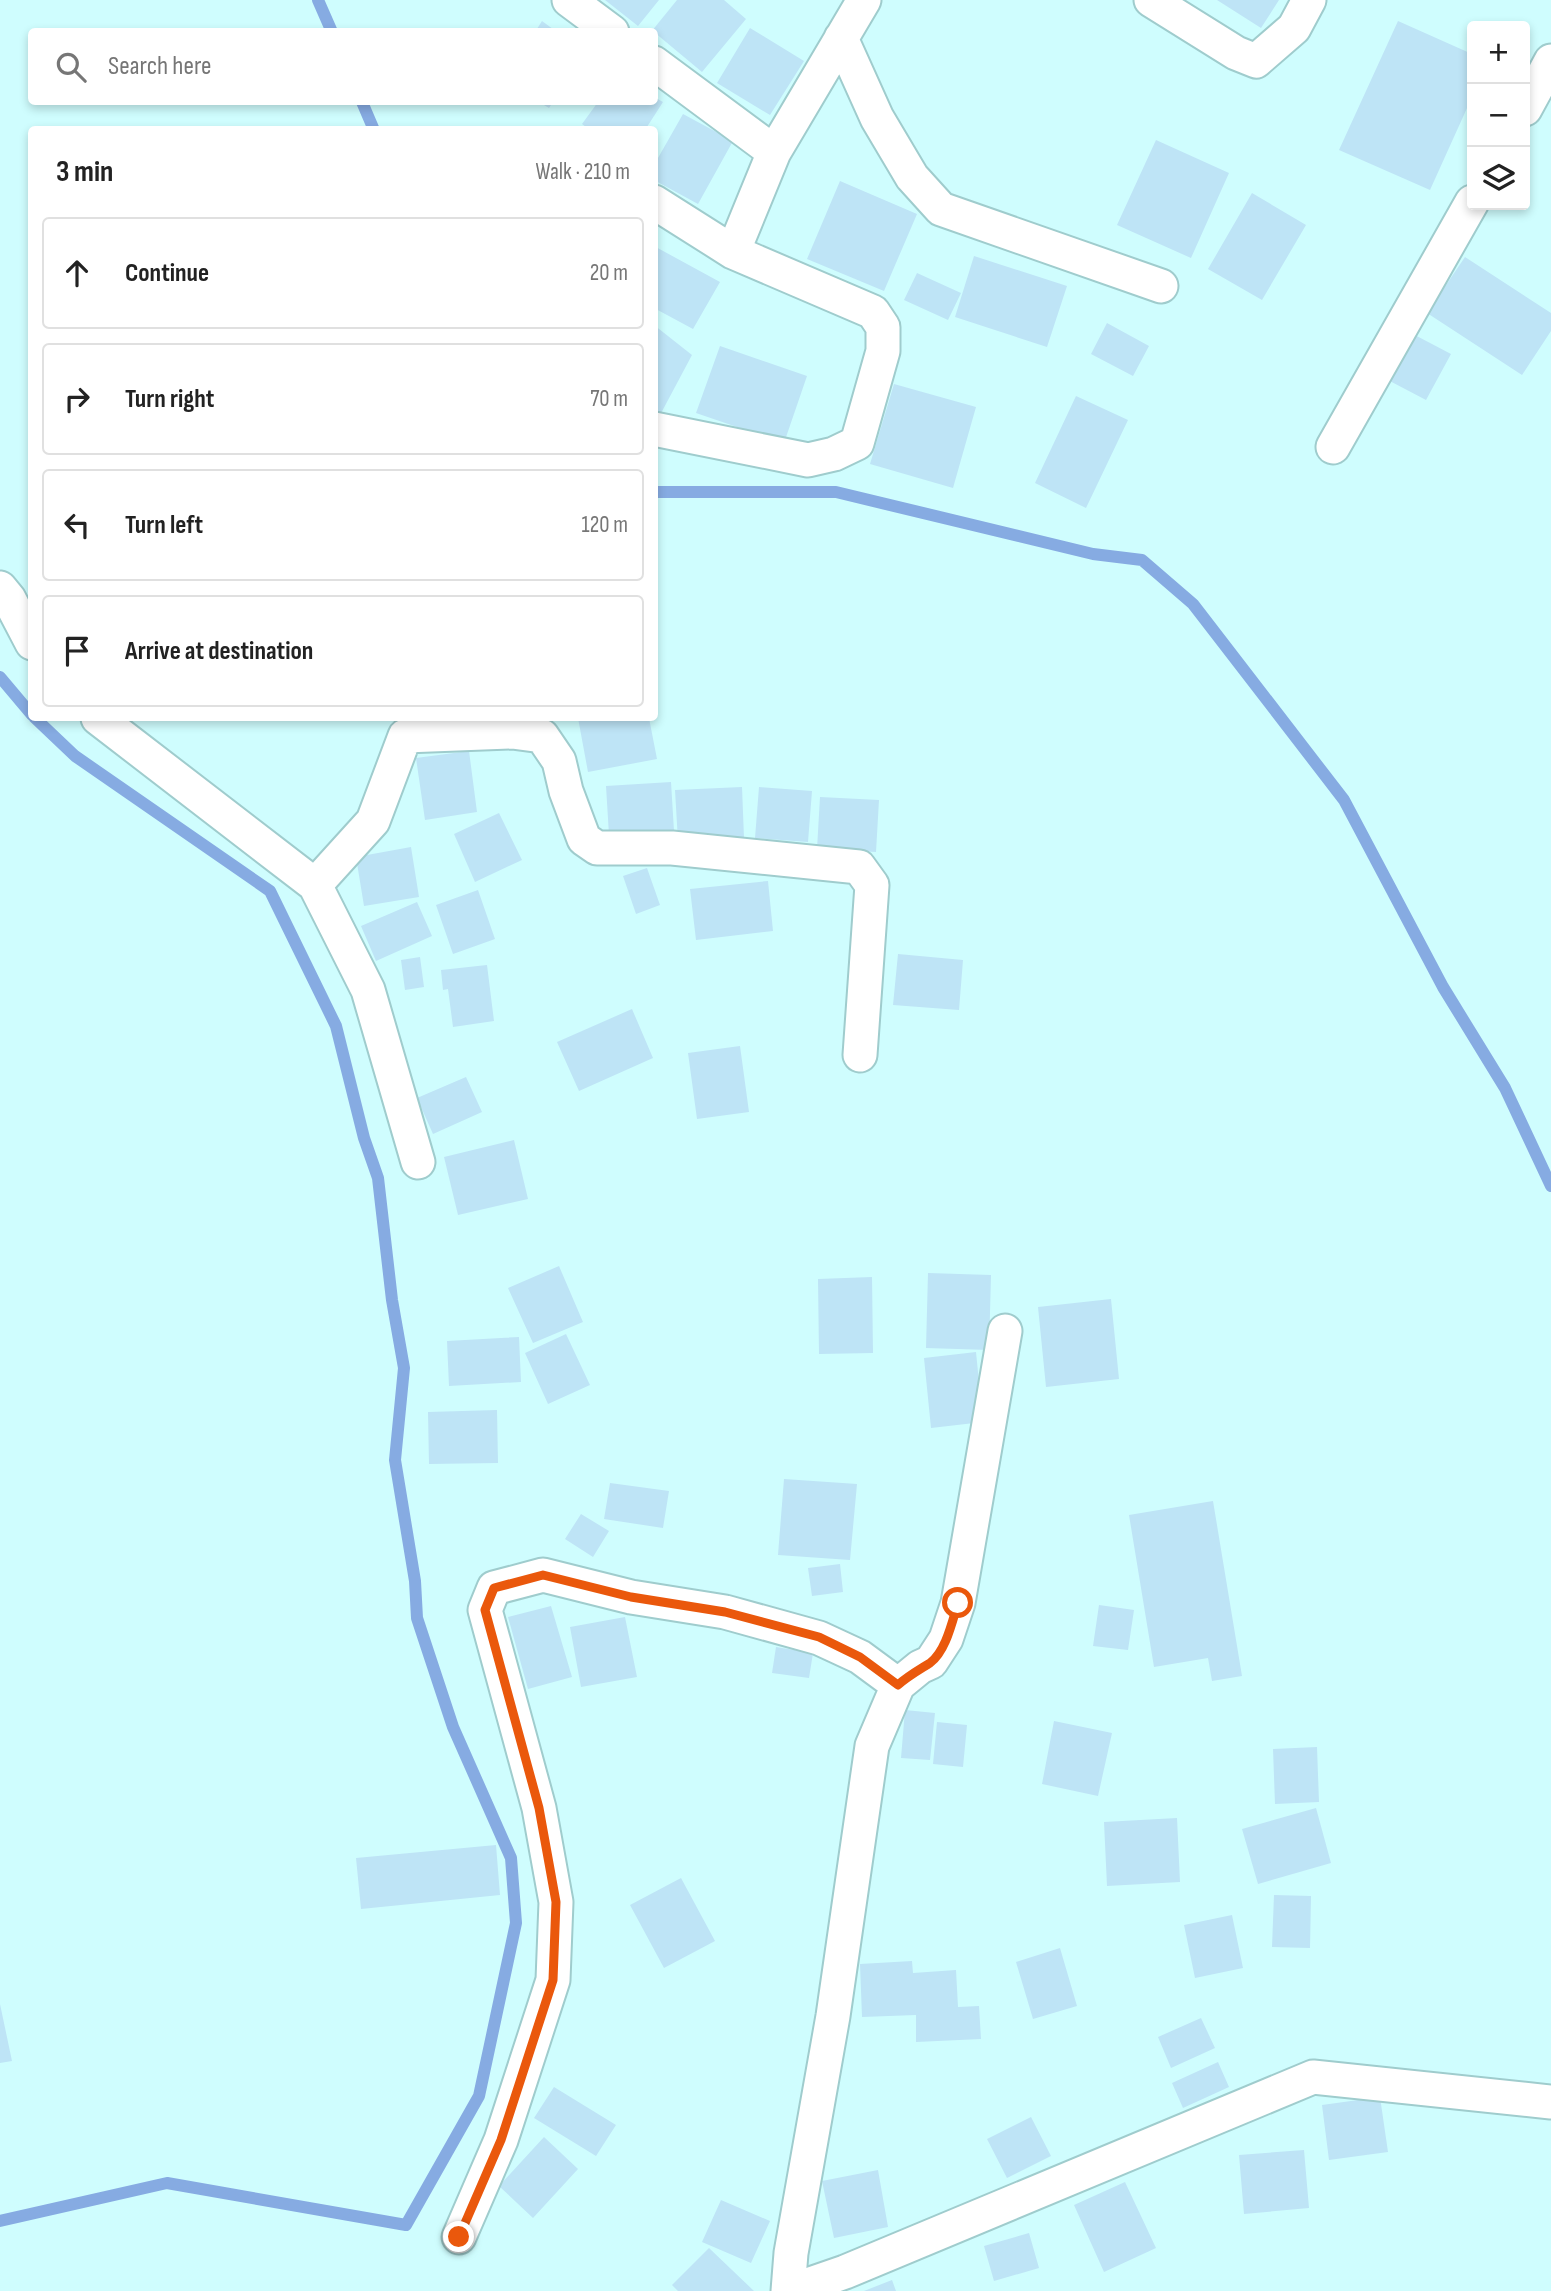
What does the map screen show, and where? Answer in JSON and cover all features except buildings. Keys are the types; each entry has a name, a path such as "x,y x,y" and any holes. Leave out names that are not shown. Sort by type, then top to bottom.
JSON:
{"street":[{"path":"569,0 607,28"},
{"path":"733,252 774,152 864,0"},
{"path":"1151,0 1236,53 1256,61 1294,28 1309,0"},
{"path":"841,38 877,118 905,166 941,209 1161,286"},
{"path":"1530,100 1551,61"},
{"path":"658,66 774,152"},
{"path":"658,205 733,252 873,312 883,327 883,351 857,443 834,454 808,460 658,430"},
{"path":"1333,447 1467,210"},
{"path":"0,588 9,599 28,635"},
{"path":"102,721 315,885 368,990 418,1162"},
{"path":"315,885 373,821 405,736 512,732 542,736 559,761 566,791 584,839 597,848 672,848 859,867 872,885 860,1055"},
{"path":"1005,1331 958,1603 946,1639 931,1662 920,1667 898,1685 872,1746 833,2016 791,2253 789,2291 845,2272 1313,2077 1551,2102"},
{"path":"459,2237 501,2140 553,1980 556,1902 539,1808 485,1610 494,1588 543,1575 631,1597 725,1612 819,1637 860,1657 898,1685"}],"waterway":[{"path":"318,0 330,28"},
{"path":"363,105 372,126"},
{"path":"658,492 836,492 1093,554 1142,560 1193,604 1344,800 1443,987 1505,1088 1551,1186"},
{"path":"0,677 28,710"},
{"path":"0,2221 167,2183 406,2225 479,2096 516,1923 511,1858 453,1727 417,1618 415,1581 395,1460 404,1368 392,1300 378,1178 364,1138 336,1026 270,891 75,756 38,721"}],"route":[{"path":"459,2237 501,2140 553,1980 556,1902 539,1808 485,1610 494,1588 543,1575 631,1597 725,1612 819,1637 860,1657 898,1685 920,1667 931,1662 946,1639 958,1603"}]}
